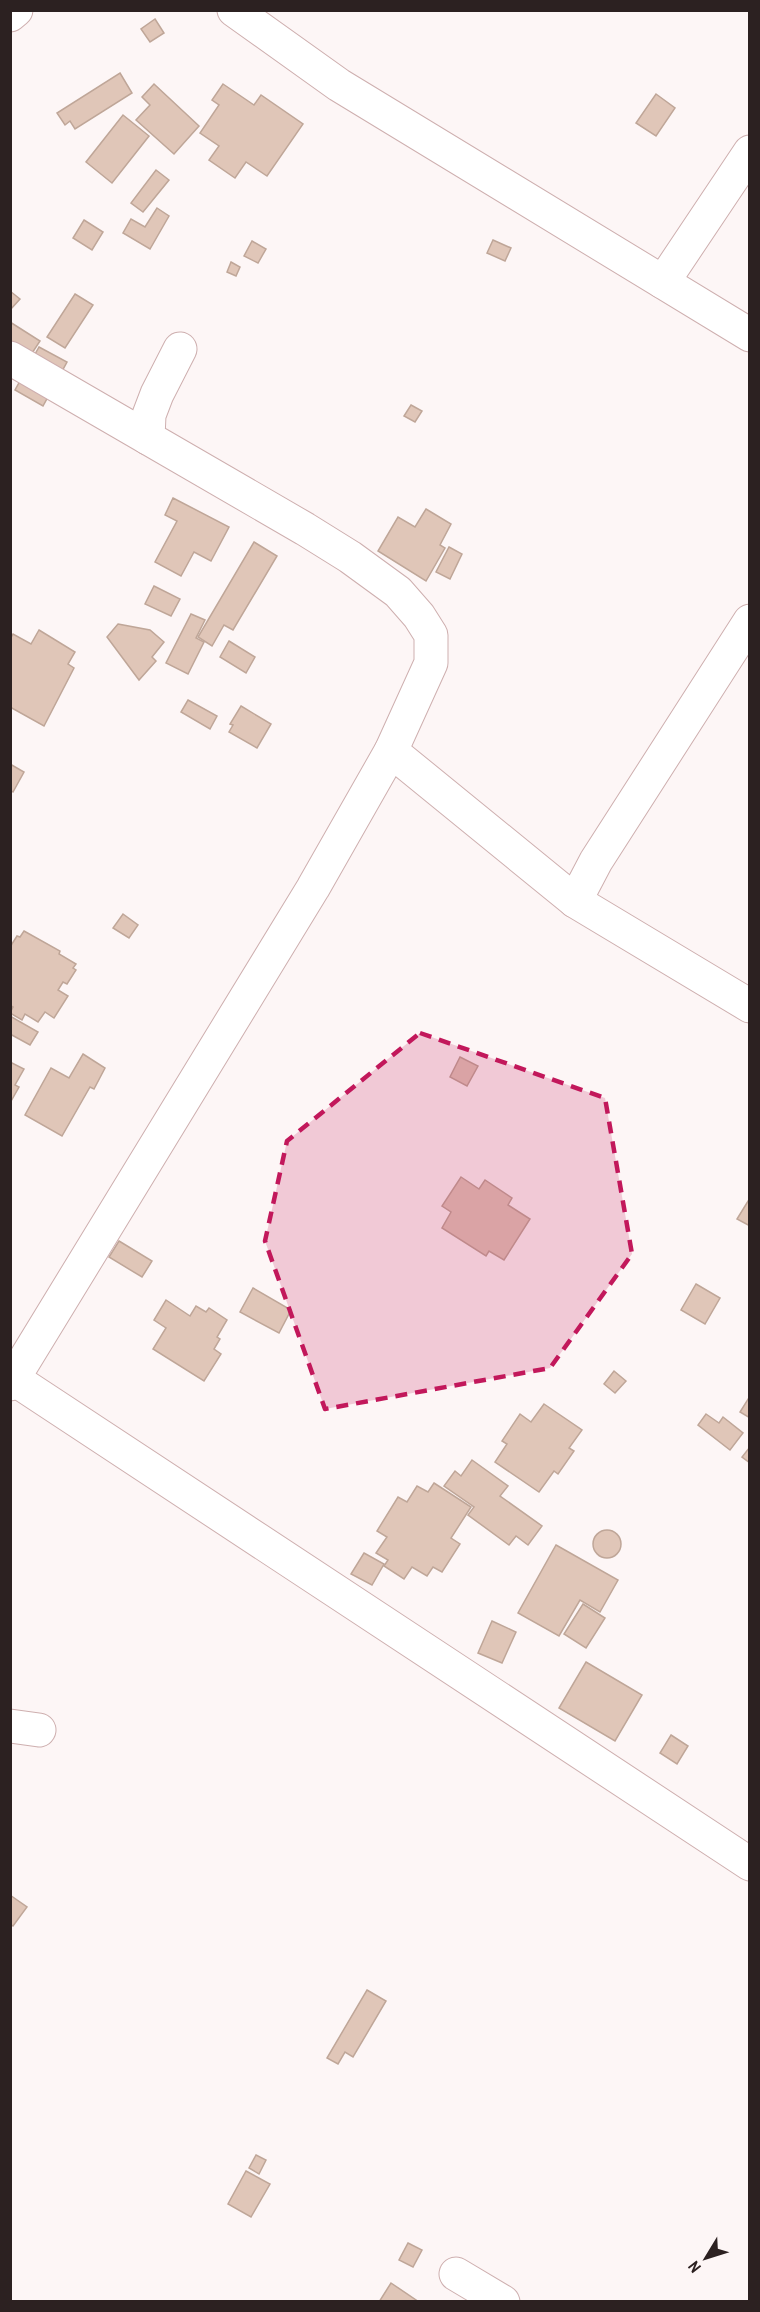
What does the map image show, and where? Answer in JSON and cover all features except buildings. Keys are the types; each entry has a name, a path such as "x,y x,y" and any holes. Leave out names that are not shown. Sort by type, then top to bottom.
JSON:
{"street":[{"path":"10,15 16,10"},
{"path":"234,10 339,84 750,335"},
{"path":"663,282 750,152"},
{"path":"148,438 149,415 180,349"},
{"path":"10,358 351,557 398,592 431,635 431,663 392,751 312,888 12,1381 750,1864"},
{"path":"575,901 596,861 750,621"},
{"path":"392,751 575,901 750,1006"},
{"path":"456,2274 503,2301"}],"highlighted area":[{"path":"420,1033 605,1098 632,1254 550,1368 325,1409 265,1241 287,1141"}]}
